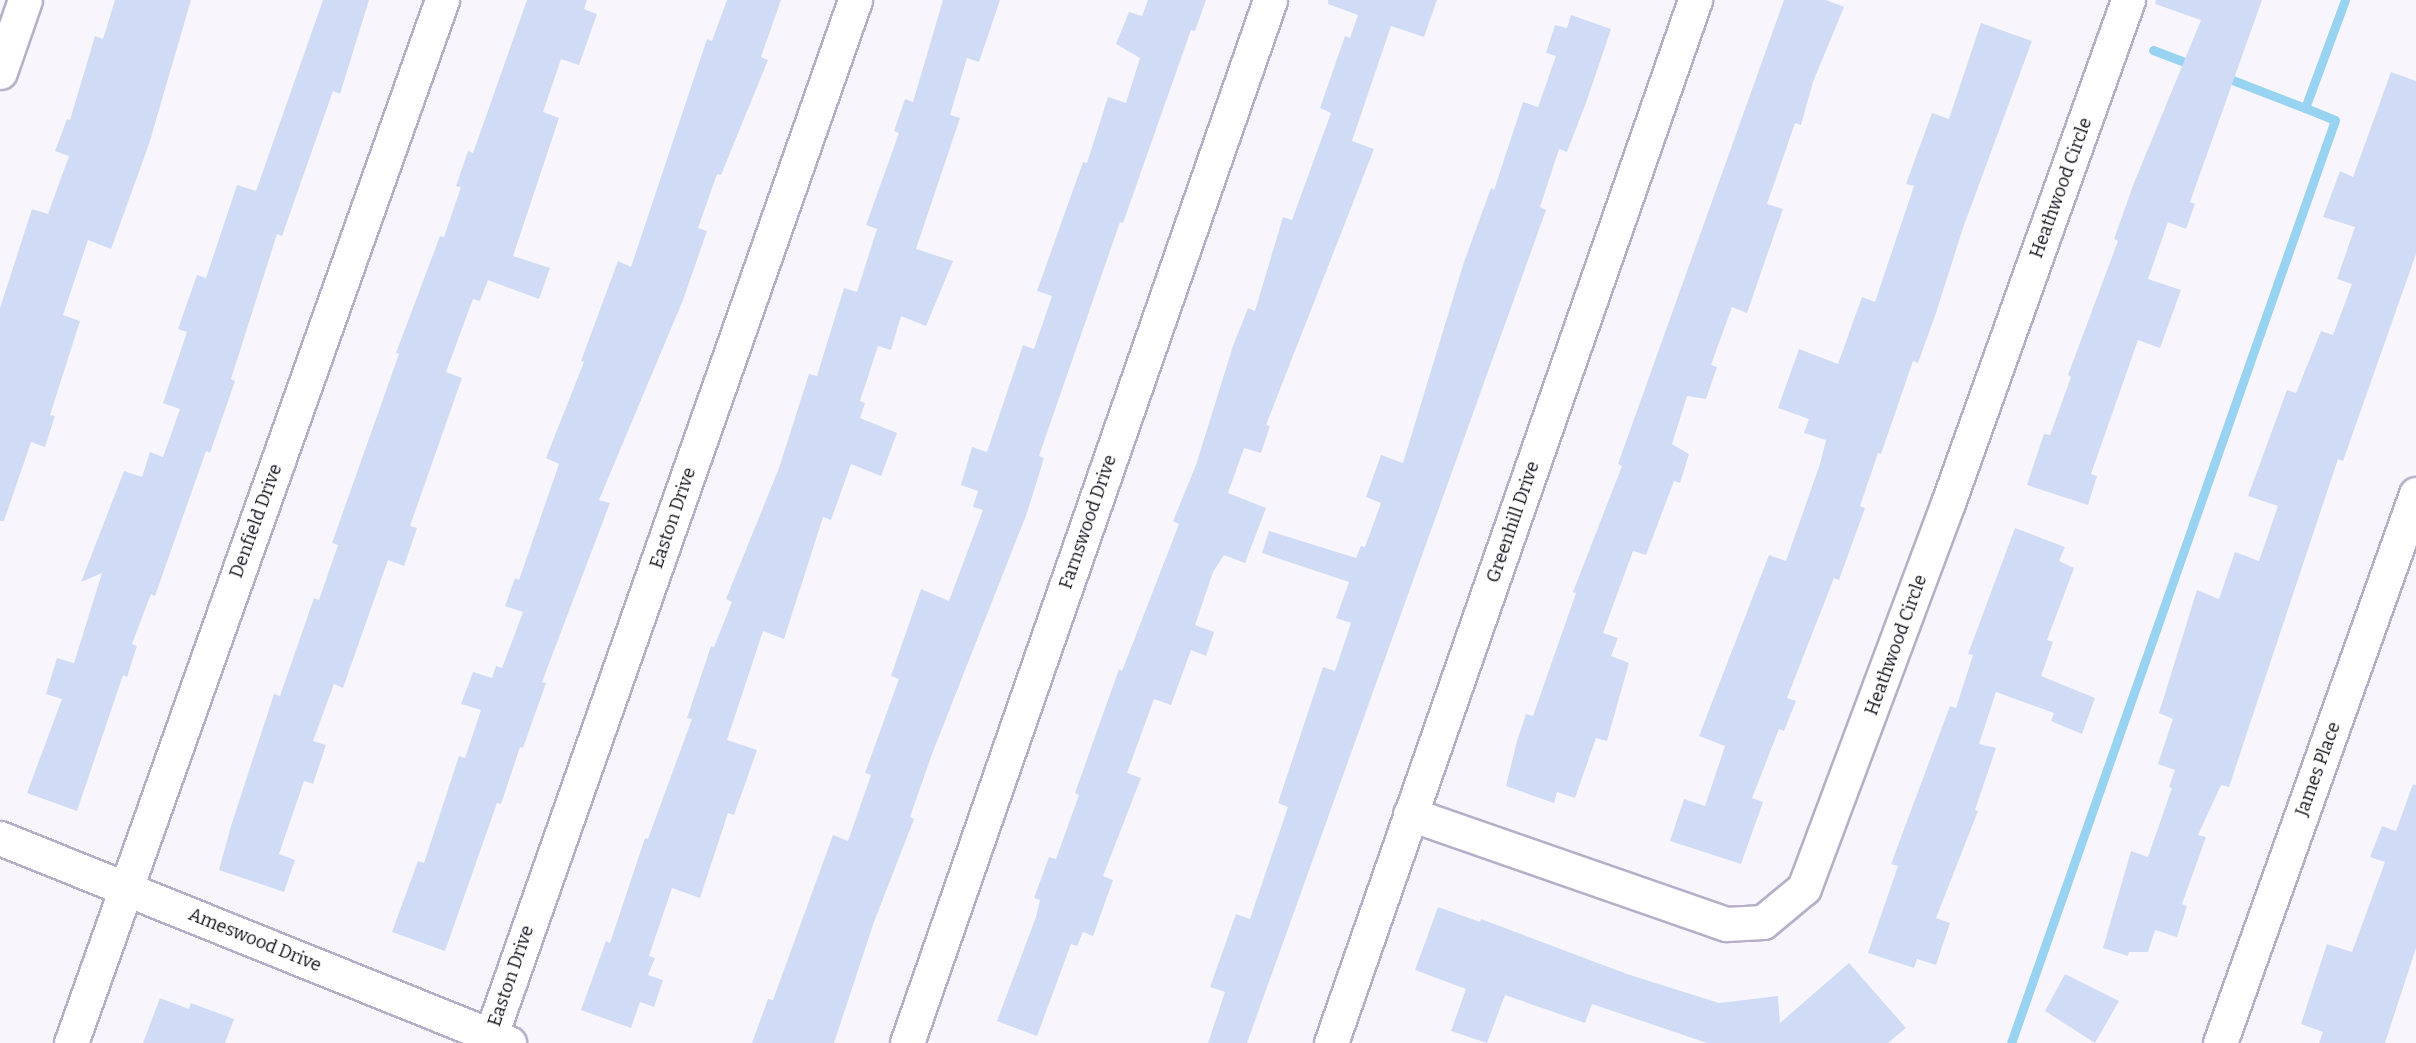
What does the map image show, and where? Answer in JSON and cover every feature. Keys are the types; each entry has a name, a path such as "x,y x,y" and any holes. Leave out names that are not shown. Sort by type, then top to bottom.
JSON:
{"street":[{"path":"0,72 25,0"},
{"name":"Denfield Drive","path":"71,1043 442,0"},
{"name":"Easton Drive","path":"500,1039 855,0"},
{"name":"Farnswood Drive","path":"907,1043 1270,0"},
{"name":"Greenhill Drive","path":"1330,1043 1695,0"},
{"name":"Heathwood Circle","path":"1410,814 1726,924 1763,922 1804,888 1948,503 2128,0"},
{"name":"James Place","path":"2220,1043 2416,494"},
{"name":"Ameswood Drive","path":"0,838 500,1039"}],"building":[{"path":"115,0 191,0 149,144 111,249 88,240 63,315 80,321 50,415 55,416 45,447 31,442 4,521 0,521 0,308 32,209 48,214 69,156 55,151 67,119 70,120 95,36 103,39"},
{"path":"323,0 369,0 340,94 333,91 282,236 277,234 231,379 235,381 210,453 206,451 155,596 151,594 132,644 137,646 127,677 123,675 77,811 27,793 62,699 46,694 57,658 74,663 102,573 81,582 124,471 142,477 150,452 163,457 180,409 163,403 187,332 178,329 197,275 206,278 237,185 256,191"},
{"path":"527,0 587,0 584,9 597,14 579,65 561,59 543,112 559,118 513,256 550,268 539,299 488,280 480,301 473,299 446,372 462,378 410,526 417,528 404,566 388,560 343,688 334,684 313,741 326,745 313,784 304,781 279,854 295,860 284,892 219,870 274,694 280,696 314,598 319,600 338,545 332,543 399,354 396,353 440,236 444,237 461,187 456,186 468,151 473,153"},
{"path":"727,0 781,0 761,57 768,60 721,175 717,174 698,228 707,231 683,300 599,500 610,503 542,682 546,683 523,748 520,747 501,804 497,803 445,951 392,932 418,861 424,863 459,756 465,758 481,710 461,704 473,672 492,678 496,666 502,668 523,612 505,606 515,578 519,580 559,464 546,458 584,362 581,361 618,261 631,267 707,39 712,41"},
{"path":"943,0 1000,0 979,62 967,58 950,115 960,118 916,249 953,261 926,326 901,316 891,350 878,346 860,401 865,403 860,418 897,433 881,476 851,464 831,520 823,517 784,639 763,631 727,740 757,750 734,815 728,813 700,898 672,888 649,956 655,958 648,975 663,980 654,1007 640,1002 631,1028 581,1010 606,941 610,943 645,838 648,839 692,719 687,718 711,646 714,647 732,602 726,599 779,468 809,374 817,376 844,288 857,292 877,229 866,225 899,133 894,131 905,99 913,102"},
{"path":"1148,0 1206,0 1195,31 1191,30 1123,223 1120,222 1039,456 1044,458 1027,513 932,754 910,817 914,819 874,922 834,1043 752,1043 768,999 773,1000 833,835 848,841 871,775 865,773 899,679 891,676 921,589 949,601 983,510 973,507 978,491 961,485 972,447 987,452 1023,345 1034,349 1052,296 1037,291 1083,162 1087,163 1108,97 1126,103 1140,58 1116,44 1129,12 1142,16"},
{"path":"1328,0 1437,0 1424,37 1391,26 1352,141 1374,149 1266,425 1270,426 1261,453 1244,448 1228,493 1266,508 1245,563 1224,555 1213,572 1195,625 1214,632 1206,656 1191,650 1171,705 1154,699 1127,773 1141,778 1103,876 1113,880 1093,936 1083,932 1077,946 1071,944 1037,1036 997,1021 1036,917 1040,900 1034,898 1049,857 1056,859 1079,795 1075,793 1119,669 1122,671 1179,524 1173,521 1196,465 1233,346 1248,308 1255,311 1283,217 1292,220 1331,113 1320,108 1345,36 1350,38 1358,15 1328,4"},
{"path":"1784,0 1826,0 1844,7 1813,82 1801,125 1795,123 1767,204 1783,209 1747,313 1732,307 1711,365 1717,367 1706,399 1687,396 1672,444 1689,454 1680,483 1674,481 1646,555 1633,551 1603,633 1618,638 1611,656 1629,663 1607,741 1596,738 1575,798 1557,792 1554,803 1506,786 1517,741 1526,714 1533,716 1576,593 1573,592 1622,466 1618,464"},
{"path":"2156,0 2262,0 2190,202 2195,204 2186,229 2168,222 2148,279 2181,290 2160,348 2138,340 2091,474 2097,476 2088,505 2027,485 2044,434 2050,435 2071,377 2068,375 2118,241 2114,239 2134,183 2201,20 2155,4"},
{"path":"1571,15 1611,29 1587,100 1567,152 1559,149 1540,207 1546,210 1247,1043 1208,1043 1225,992 1210,987 1236,914 1250,919 1288,807 1278,803 1323,667 1335,671 1351,623 1336,618 1349,582 1262,553 1269,531 1356,558 1361,546 1365,547 1381,503 1366,497 1381,455 1403,463 1464,262 1491,188 1494,190 1523,102 1538,107 1556,56 1546,53 1555,25 1567,28"},
{"path":"1981,23 2032,41 1963,228 1918,363 1913,361 1881,454 1878,453 1860,506 1865,508 1839,580 1834,578 1787,698 1796,701 1784,731 1779,729 1752,798 1763,802 1741,864 1670,841 1684,799 1705,806 1725,746 1699,736 1769,555 1786,561 1820,464 1826,440 1804,433 1809,419 1778,408 1799,349 1838,364 1862,297 1875,302 1914,186 1906,184 1932,113 1949,119"},
{"path":"2391,72 2416,81 2416,254 2343,461 2338,459 2229,787 2221,785 2198,835 2206,837 2182,904 2187,906 2177,937 2155,930 2148,952 2129,952 2128,956 2103,948 2131,851 2148,857 2172,788 2169,787 2175,770 2158,764 2173,719 2159,713 2197,590 2219,599 2235,552 2259,561 2278,506 2248,496 2287,390 2296,393 2321,331 2333,335 2352,284 2337,279 2355,227 2323,217 2340,171 2353,177"},
{"path":"2015,528 2065,547 2059,561 2074,568 2047,640 2053,642 2041,676 2095,698 2082,734 2051,721 2054,713 1996,692 1979,744 1996,748 1975,810 1978,811 1936,918 1950,923 1936,965 1917,959 1914,968 1868,953 1898,866 1891,864 1950,706 1956,708 1973,655 1968,654"},
{"path":"2413,784 2416,785 2416,948 2385,1043 2319,1043 2323,1032 2301,1024 2327,944 2352,952 2385,862 2370,857 2382,826 2396,831"},
{"path":"1438,907 1480,922 1481,919 1627,974 1719,1003 1778,996 1780,1023 1849,963 1906,1028 1888,1043 1707,1043 1592,1004 1585,1023 1505,995 1487,1043 1451,1031 1466,989 1415,970"},
{"path":"2065,974 2119,1001 2095,1043 2045,1011"},
{"path":"160,998 189,1009 191,1003 234,1019 225,1043 143,1043"}],"waterway":[{"path":"2011,1043 2335,120 2305,108 2345,0"},
{"path":"2153,50 2195,66"},
{"path":"2222,76 2305,108"}]}
